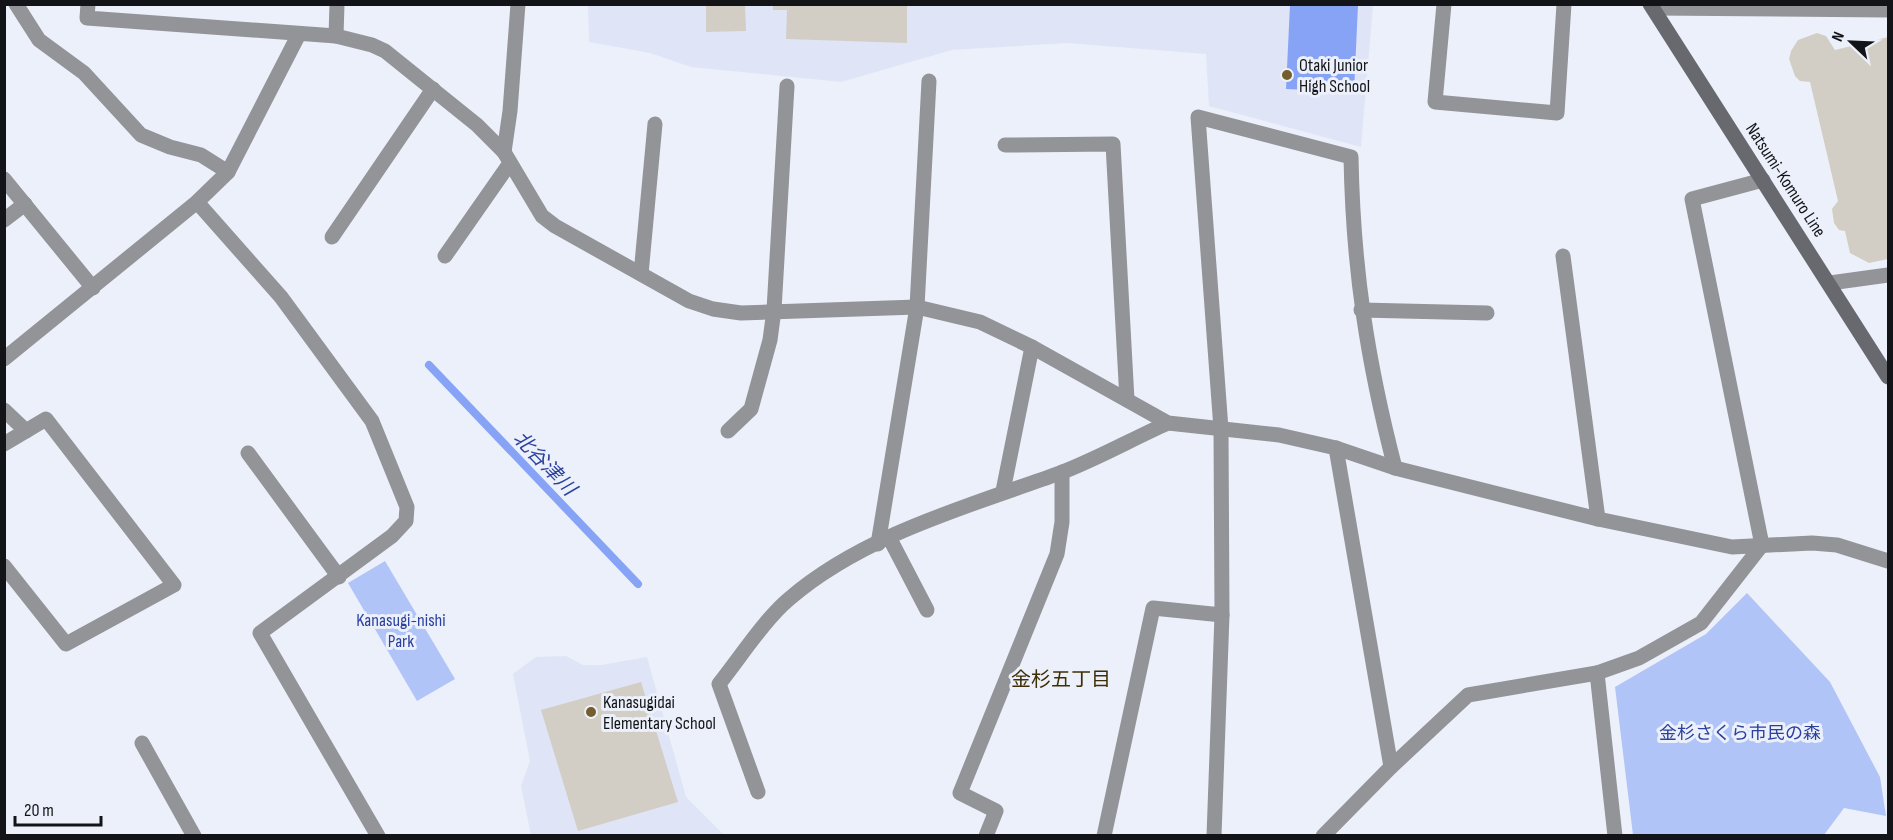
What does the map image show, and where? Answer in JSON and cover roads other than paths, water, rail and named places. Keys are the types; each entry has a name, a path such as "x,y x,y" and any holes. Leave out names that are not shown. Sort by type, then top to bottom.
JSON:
{"main road":[{"name":"Natsumi-Komuro Line","path":"1651,6 1888,377"}],"street":[{"path":"16,4 39,40 84,72 141,135 170,147 201,155 228,172"},
{"path":"88,4 87,18 336,36 385,51 477,125 507,157 542,216 555,226 689,301 713,309 741,313 774,310 916,307 980,322 1032,347 1168,423 1279,435 1336,448 1395,468 1598,519 1732,547 1837,545 1860,550 1888,561"},
{"path":"336,36 337,4"},
{"path":"445,256 507,157 518,4"},
{"path":"1444,4 1435,102 1557,113 1564,4"},
{"path":"1651,6 1888,10"},
{"path":"4,359 197,202 228,172 299,34"},
{"path":"927,610 884,541 916,307 929,81"},
{"path":"728,431 751,409 770,340 774,310 787,86"},
{"path":"332,237 433,89"},
{"path":"1214,836 1222,615 1221,429 1198,117 1351,156 1352,231 1361,310 1374,387 1395,468"},
{"path":"641,274 655,124"},
{"path":"1005,145 1113,144 1127,400"},
{"path":"4,179 93,288"},
{"path":"1323,836 1391,767 1468,695 1597,673 1639,658 1701,623 1762,545 1692,200 1763,180"},
{"path":"197,202 281,297 372,421 407,507 406,521 392,536 260,633 378,836"},
{"path":"4,220 25,204"},
{"path":"1563,256 1598,519"},
{"path":"1830,283 1888,275"},
{"path":"1361,310 1487,313"},
{"path":"1003,491 1032,347"},
{"path":"4,410 26,431"},
{"path":"4,444 46,419 174,585 66,644 4,566"},
{"path":"758,792 719,684 787,601 831,567 884,541 1003,491 1062,472 1168,423"},
{"path":"1336,448 1391,767"},
{"path":"248,453 339,577"},
{"path":"986,836 996,811 960,794 1057,554 1062,522 1062,472"},
{"path":"1104,836 1153,608 1222,615"},
{"path":"1597,673 1616,836"},
{"path":"141,743 194,836"}],"waterway":[{"name":"北谷津川","path":"429,365 638,584"}],"place":[{"name":"Otaki Junior High School","path":"1287,75"},
{"name":"Kanasugidai Elementary School","path":"591,712"}],"district":[{"name":"金杉五丁目","path":"1061,679"}],"park label":[{"name":"Kanasugi-nishi Park","path":"401,630"},
{"name":"金杉さくら市民の森","path":"1740,733"}]}
